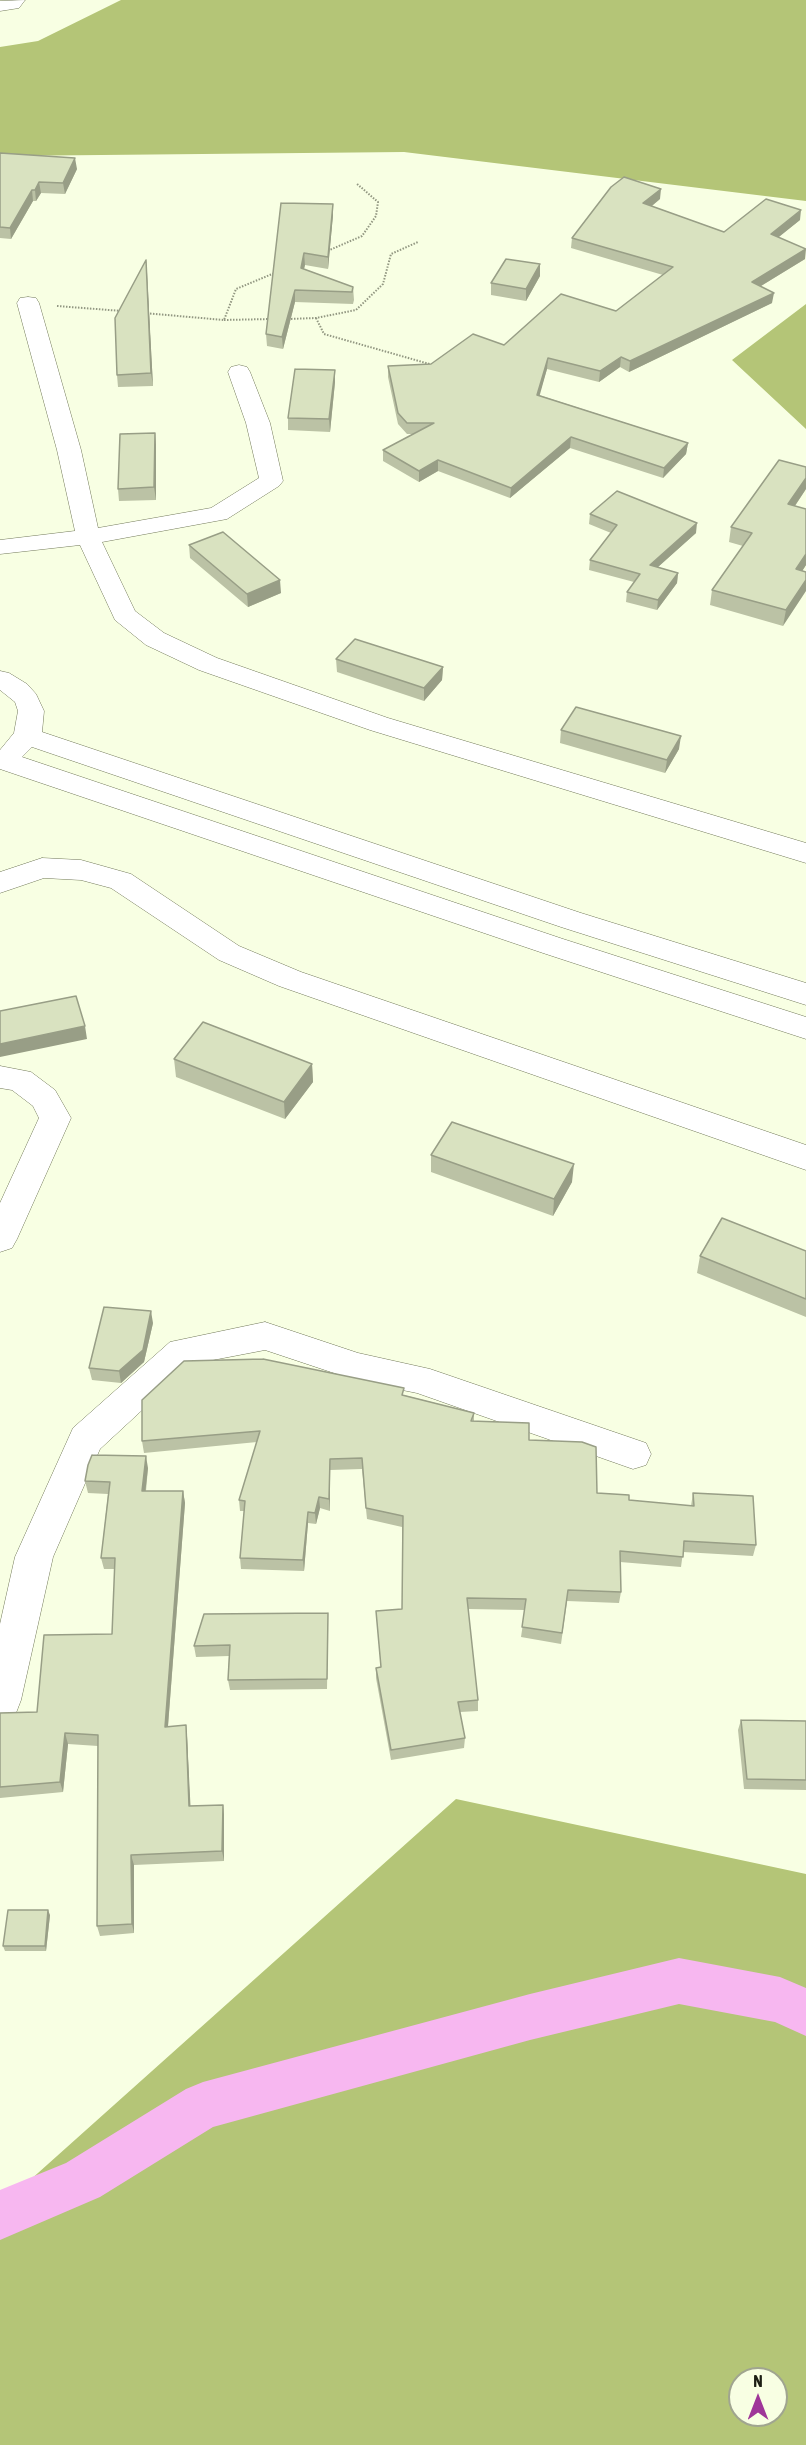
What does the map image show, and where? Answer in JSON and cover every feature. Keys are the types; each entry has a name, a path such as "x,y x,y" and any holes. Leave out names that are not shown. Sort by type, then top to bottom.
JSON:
{"street":[{"path":"0,6 13,4 16,0"},
{"path":"28,303 69,450 88,537 124,615 155,639 208,664 379,724 806,853"},
{"path":"0,547 88,537 218,514 271,481 258,423 239,372"},
{"path":"0,679 18,690 27,700 31,711 31,723 27,736 17,748 1,760"},
{"path":"27,736 549,912 806,994"},
{"path":"1,760 806,1028"},
{"path":"0,883 42,868 81,870 121,881 229,953 290,979 806,1158"},
{"path":"0,1077 20,1080 44,1098 56,1119 0,1239"},
{"path":"0,1700 2,1700 34,1557 86,1439 182,1352 265,1336 358,1367 418,1379 633,1454"}],"path":[{"path":"319,255 362,236 376,216 378,202 356,183"},
{"path":"136,312 224,320 316,318 356,310 383,284 391,254 418,242"},
{"path":"224,320 236,289 278,272"},
{"path":"28,303 125,311"},
{"path":"316,318 324,334 360,346 435,365"}],"green space":[{"path":"121,0 806,0 806,201 404,152 0,156 0,47 38,41"},
{"path":"806,304 806,429 732,360"},
{"path":"456,1799 806,1874 806,2445 0,2445 0,2207"}],"building":[{"path":"0,153 75,158 63,183 39,182 10,228 0,227"},
{"path":"624,177 661,189 643,203 724,232 766,199 801,210 771,234 806,249 752,282 774,293 630,361 621,357 600,371 548,358 537,395 688,443 664,468 571,437 511,488 438,460 419,471 383,450 434,423 407,423 398,413 388,366 431,364 473,334 504,345 561,294 616,311 673,267 572,238 611,187"},
{"path":"281,203 333,204 328,257 304,253 301,268 353,287 352,292 295,290 282,337 266,334"},
{"path":"506,259 540,264 526,289 491,283"},
{"path":"146,260 151,373 117,375 115,318"},
{"path":"295,369 335,370 329,419 288,418"},
{"path":"155,433 154,487 118,489 120,434"},
{"path":"779,460 806,467 806,478 788,504 806,509 806,554 796,569 806,572 806,580 786,610 712,590 752,533 731,527"},
{"path":"617,491 697,523 650,565 678,573 658,600 627,592 640,574 590,560 617,525 590,514"},
{"path":"223,532 280,580 247,594 189,545"},
{"path":"355,639 443,667 424,688 336,659"},
{"path":"576,707 681,736 667,760 561,730"},
{"path":"76,996 85,1026 0,1044 0,1011"},
{"path":"203,1022 312,1064 284,1102 174,1059"},
{"path":"452,1122 574,1164 554,1199 431,1155"},
{"path":"722,1218 806,1251 806,1299 700,1256"},
{"path":"104,1307 151,1311 143,1350 119,1371 89,1368"},
{"path":"263,1359 404,1388 402,1395 474,1413 471,1421 529,1423 529,1440 582,1442 596,1447 597,1493 629,1495 629,1500 694,1506 693,1493 753,1496 756,1545 684,1541 683,1557 620,1551 621,1592 568,1590 562,1633 522,1627 526,1599 467,1598 478,1700 458,1702 465,1738 391,1750 376,1668 381,1667 376,1611 402,1609 403,1516 366,1508 362,1458 330,1459 329,1499 319,1497 315,1513 308,1512 303,1560 240,1558 245,1501 239,1500 260,1431 142,1441 142,1400 184,1361"},
{"path":"92,1455 146,1456 142,1491 183,1491 165,1727 186,1725 189,1806 223,1805 222,1851 131,1855 132,1924 97,1926 98,1735 65,1733 60,1782 0,1787 0,1713 37,1712 44,1635 112,1634 115,1558 101,1558 110,1482 85,1481"},
{"path":"328,1613 327,1679 228,1680 230,1645 194,1646 204,1614"},
{"path":"741,1720 806,1721 806,1780 747,1779"},
{"path":"8,1910 48,1910 45,1946 3,1946"}],"waterway":[{"path":"0,2215 83,2180 203,2106 530,2017 679,1981 780,2000 806,2013"}]}
